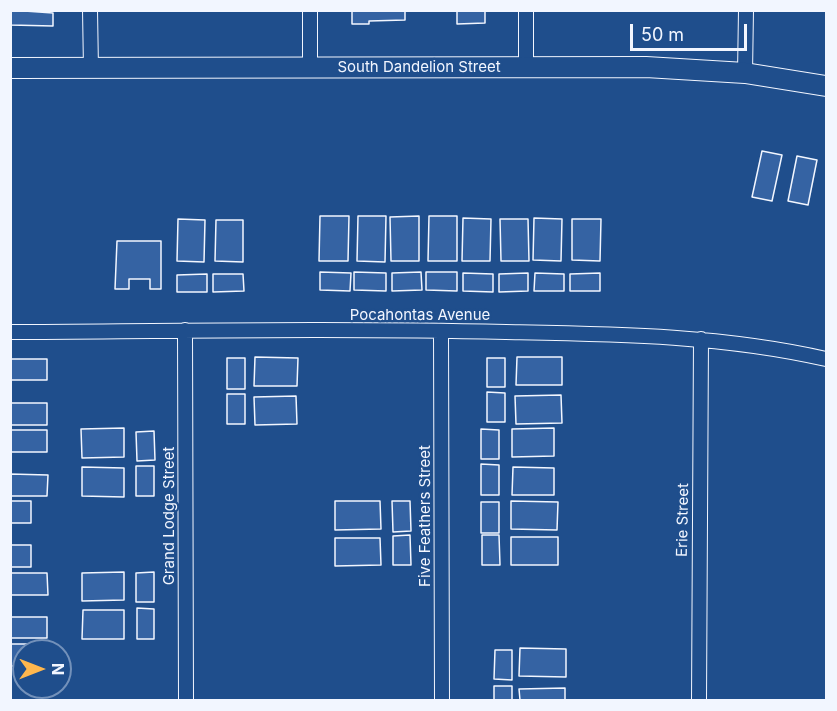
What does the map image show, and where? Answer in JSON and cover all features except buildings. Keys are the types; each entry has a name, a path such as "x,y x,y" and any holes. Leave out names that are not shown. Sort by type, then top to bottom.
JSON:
{"street":[{"path":"90,10 91,69"},
{"path":"310,10 310,67"},
{"path":"526,10 526,66"},
{"path":"745,73 746,10"},
{"name":"South Dandelion Street","path":"10,68 646,67 745,73 826,86"},
{"name":"Grand Lodge Street","path":"185,330 186,700"},
{"name":"Pocahontas Avenue","path":"10,332 441,331 661,336 787,350 826,359"},
{"name":"Five Feathers Street","path":"441,331 442,700"},
{"name":"Erie Street","path":"699,700 701,339"}]}
